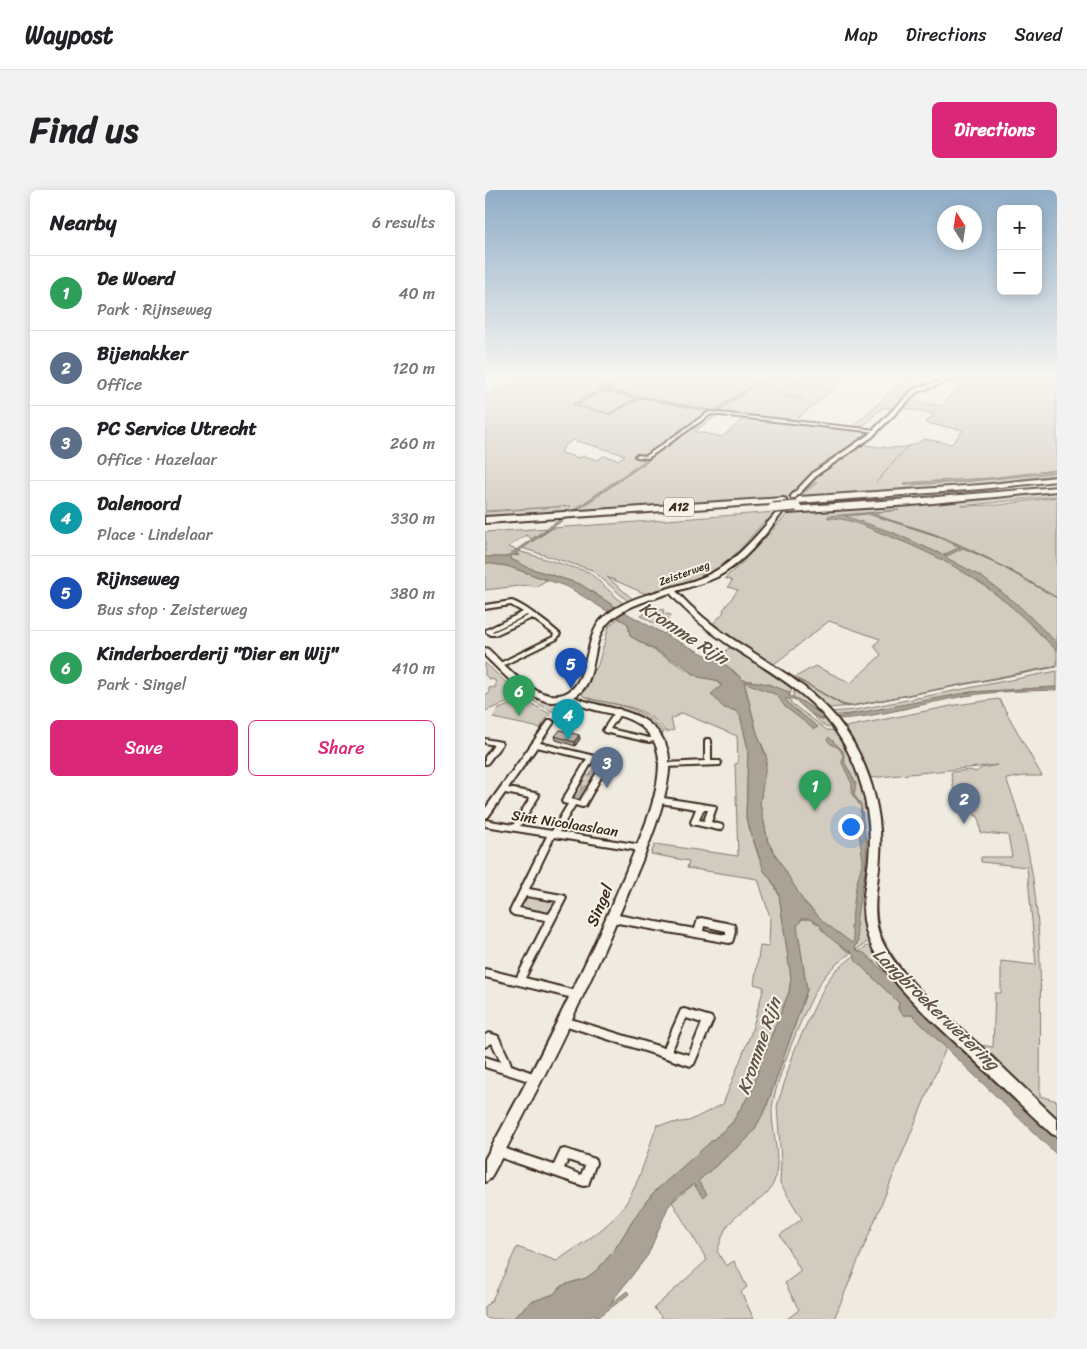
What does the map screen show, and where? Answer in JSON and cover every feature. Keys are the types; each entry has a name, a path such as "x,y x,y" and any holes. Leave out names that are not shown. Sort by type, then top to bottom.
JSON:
{"highway":[{"name":"A12","path":"909,498 981,487 1057,479"},
{"name":"A12","path":"485,527 553,522 575,514 896,499 1057,487"},
{"name":"A12","path":"485,520 758,509 787,504 896,499"}],"street":[{"path":"637,456 647,457 686,430"},
{"name":"Zeisterweg","path":"567,697 574,692 582,681 591,662 600,626 611,616 671,590 709,577 731,564 787,504 829,463 856,447 876,430"},
{"path":"671,590 687,608 726,639 803,689 835,723 853,752 871,809 875,845 869,908 872,929 878,946 891,967 941,1018 1057,1128"},
{"path":"485,607 512,603 557,634 555,638 500,665"},
{"path":"530,614 493,634 488,632 530,614"},
{"name":"Singel","path":"485,651 527,690 551,698 560,699 567,697 578,703 619,711 642,722 657,738 663,751 665,765 657,800 641,848 612,918 564,1022 485,1174"},
{"path":"619,711 606,730 649,740 657,738"},
{"path":"485,815 551,722"},
{"path":"485,741 499,745 485,762"},
{"path":"708,741 708,763"},
{"path":"535,744 607,761 582,804 573,803 566,801 591,758"},
{"path":"665,765 718,763"},
{"path":"503,790 535,796 515,828"},
{"path":"657,800 712,808 707,824"},
{"path":"552,918 514,911 553,834 573,803"},
{"path":"700,807 695,822 719,827"},
{"name":"Sint Nicolaaslaan","path":"485,823 641,848"},
{"path":"519,981 562,898 524,892"},
{"path":"612,918 698,933"},
{"path":"485,973 577,995"},
{"path":"564,1022 666,1054 691,1061 707,1020 684,1013 666,1054"},
{"path":"485,1042 489,1038 495,1039 506,1062 506,1069"},
{"path":"485,1062 535,1078"},
{"path":"497,1151 557,1171"}],"shaded area":[{"path":"485,430 697,430 695,431 722,437 731,430 871,431 819,466 788,497 575,511 648,461 573,511 485,517 485,512 571,506 485,511","holes":["573,440 625,455 618,460 604,456 597,460 584,456 580,458 561,453 564,446"]},
{"path":"961,430 1057,430 1057,470 991,478 904,483 904,485 961,482 1057,472 1057,475 960,486 799,496 816,482 796,497 821,471 862,444 894,448 910,446 924,439 952,444 963,430"},
{"path":"647,459 649,460 516,553 519,555 513,555 509,558 529,568 580,584 612,605 664,634 670,629 673,631 667,636 726,665 743,680 768,684 789,692 789,696 802,701 827,718 823,720 811,714 794,699 785,699 792,707 818,727 814,729 785,707 777,695 744,682 757,733 767,759 760,803 768,842 804,902 825,923 852,943 854,940 851,927 856,886 863,861 859,832 861,807 852,794 852,784 842,763 843,755 839,748 827,740 829,737 843,751 845,763 856,784 854,795 861,804 867,840 865,871 856,922 858,942 855,946 856,949 864,953 890,977 1057,1137 1057,1155 912,1015 903,1015 898,1009 899,1003 856,961 852,952 834,941 825,933 820,925 810,919 802,919 797,926 807,990 766,1108 755,1129 747,1139 698,1181 707,1194 703,1198 694,1184 678,1195 668,1207 648,1255 609,1305 627,1291 629,1294 596,1319 595,1314 583,1319 512,1319 531,1302 554,1294 561,1286 586,1278 596,1271 613,1252 653,1193 732,1123 753,1088 760,1064 789,992 791,978 779,895 775,885 764,871 746,818 748,749 740,715 737,711 724,708 711,694 722,685 715,680 698,677 684,666 630,636 628,624 568,587 507,566 485,563 485,557 506,557"},
{"path":"1057,470 1057,472 1044,474 904,485 904,483 991,478"},
{"path":"1057,491 1057,496 961,506 999,505 1057,497 1057,667 851,706 830,708 794,678 815,666 851,683 881,655 874,646 880,639 829,621 773,665 712,625 724,612 723,610 738,590 728,587 732,581 725,578 742,563 790,511 966,500"},
{"path":"899,510 871,513 929,532 953,542 984,556 1028,580 1057,598 994,562 963,548 945,557 982,577 1016,603 1057,643 1057,651 1006,602 971,576 895,538 854,522 828,518 828,516","holes":["868,514 934,535 960,547 943,555 894,533 845,516"]},
{"path":"777,512 769,521 765,521 722,566 695,579 646,594 607,577 634,600 629,602 592,570 522,548 553,528"},
{"path":"549,528 532,539 526,535 508,547 517,550 506,557 485,557 485,532"},
{"path":"518,551 589,572 625,605 619,609 580,584 529,568 509,558 513,555 518,556 515,554"},
{"path":"485,563 507,566 547,580 535,587 528,585 485,590"},
{"path":"655,608 664,610 663,613 671,615 662,628 641,616"},
{"path":"619,618 628,624 630,636 697,676 715,680 721,686 712,694 724,708 734,710 740,715 748,749 746,818 759,858 779,895 791,978 789,992 760,1064 753,1088 732,1123 653,1193 613,1252 596,1271 586,1278 561,1286 554,1294 531,1302 512,1319 485,1319 485,1307 492,1300 517,1247 557,1261 602,1229 624,1206 641,1173 657,1125 689,1121 723,1104 751,1033 764,987 754,984 760,946 769,947 770,917 758,879 687,868 689,861 651,854 655,844 738,856 735,764 738,763 737,736 682,713 671,719 674,730 666,732 657,722 637,710 583,696 582,693 588,687 586,686 598,665 609,626"},
{"path":"733,646 793,686 789,697 791,697 789,698 791,703 827,730 838,731 855,763 867,805 864,806 865,810 868,809 870,816 871,937 856,950 857,936 856,942 851,943 825,923 801,898 768,842 760,803 766,754 757,733 744,681 749,681 743,680 733,670 713,658","holes":["751,681 768,684 789,693 789,696"]},
{"path":"485,663 521,696 520,698 485,711 485,694 489,694 489,688 496,687 495,680 489,679 485,675"},
{"path":"1057,666 848,707 840,704 782,670 842,704 851,706"},
{"path":"1057,671 1057,687 971,692 865,713 836,715 835,719 830,712 855,710"},
{"path":"795,687 822,710 836,728 822,724 811,714 823,720 826,718 825,716 793,697"},
{"path":"1057,687 1057,690 977,694 870,716 838,719 836,717 971,692"},
{"path":"530,694 577,706 572,714 551,711 526,697"},
{"path":"523,699 550,714 540,728 493,718 499,709"},
{"path":"589,699 630,708 649,718 664,733 659,735 642,721 625,712 585,701"},
{"path":"999,699 1042,776 1006,779 1020,817 1035,895 1040,975 1040,1096 1057,1101 1057,1117 1003,1067 997,1068 890,962 872,918 880,844 882,844 877,911 883,937 892,954 919,987 980,1045 993,1047 995,993 1001,993 1001,961 1036,965 1027,867 981,862 981,857 1012,857 1008,835 981,833 978,816 975,816 972,806 956,806 951,772 970,770 976,772 981,768 997,765 870,778 877,806 874,806 841,728 956,705"},
{"path":"592,760 604,763 602,766 597,766 591,776 595,777 590,787 585,786 579,797 584,798 582,801 570,799 572,796 576,797 583,786 578,785 584,775 589,776 595,765 590,764"},
{"path":"526,896 558,902 551,916 518,910"},
{"path":"802,919 810,919 820,925 821,929 847,951 852,952 830,970 817,988 801,1022 778,1082 772,1111 777,1171 772,1187 729,1224 717,1251 726,1266 734,1261 747,1287 741,1292 754,1319 663,1319 654,1308 707,1260 672,1202 694,1184 703,1197 707,1194 698,1181 747,1139 766,1108 807,990 797,926"},
{"path":"867,946 873,947 893,973 890,977 864,953 858,952"},
{"path":"855,955 856,961 899,1003 898,1009 903,1015 912,1015 946,1048 834,1319 787,1319 799,1310 785,1283 801,1271 780,1235 802,1219 780,1183 781,1160 777,1106 795,1049 818,999 828,980 836,970"}],"building":[{"path":"560,730 579,735 574,742 555,736"}],"waterway":[{"path":"876,483 906,448"}],"place":[{"name":"Rijnseweg","path":"571,689"},
{"name":"Kinderboerderij \"Dier en Wij\"","path":"519,716"},
{"name":"Dalenoord","path":"568,740"},
{"name":"PC Service Utrecht","path":"607,788"},
{"name":"De Woerd","path":"815,811"},
{"name":"Bijenakker","path":"964,824"}],"water label":[{"name":"Kromme Rijn","path":"684,633"},
{"name":"Langbroekerwetering","path":"936,1009"},
{"name":"Kromme Rijn","path":"759,1046"}]}
